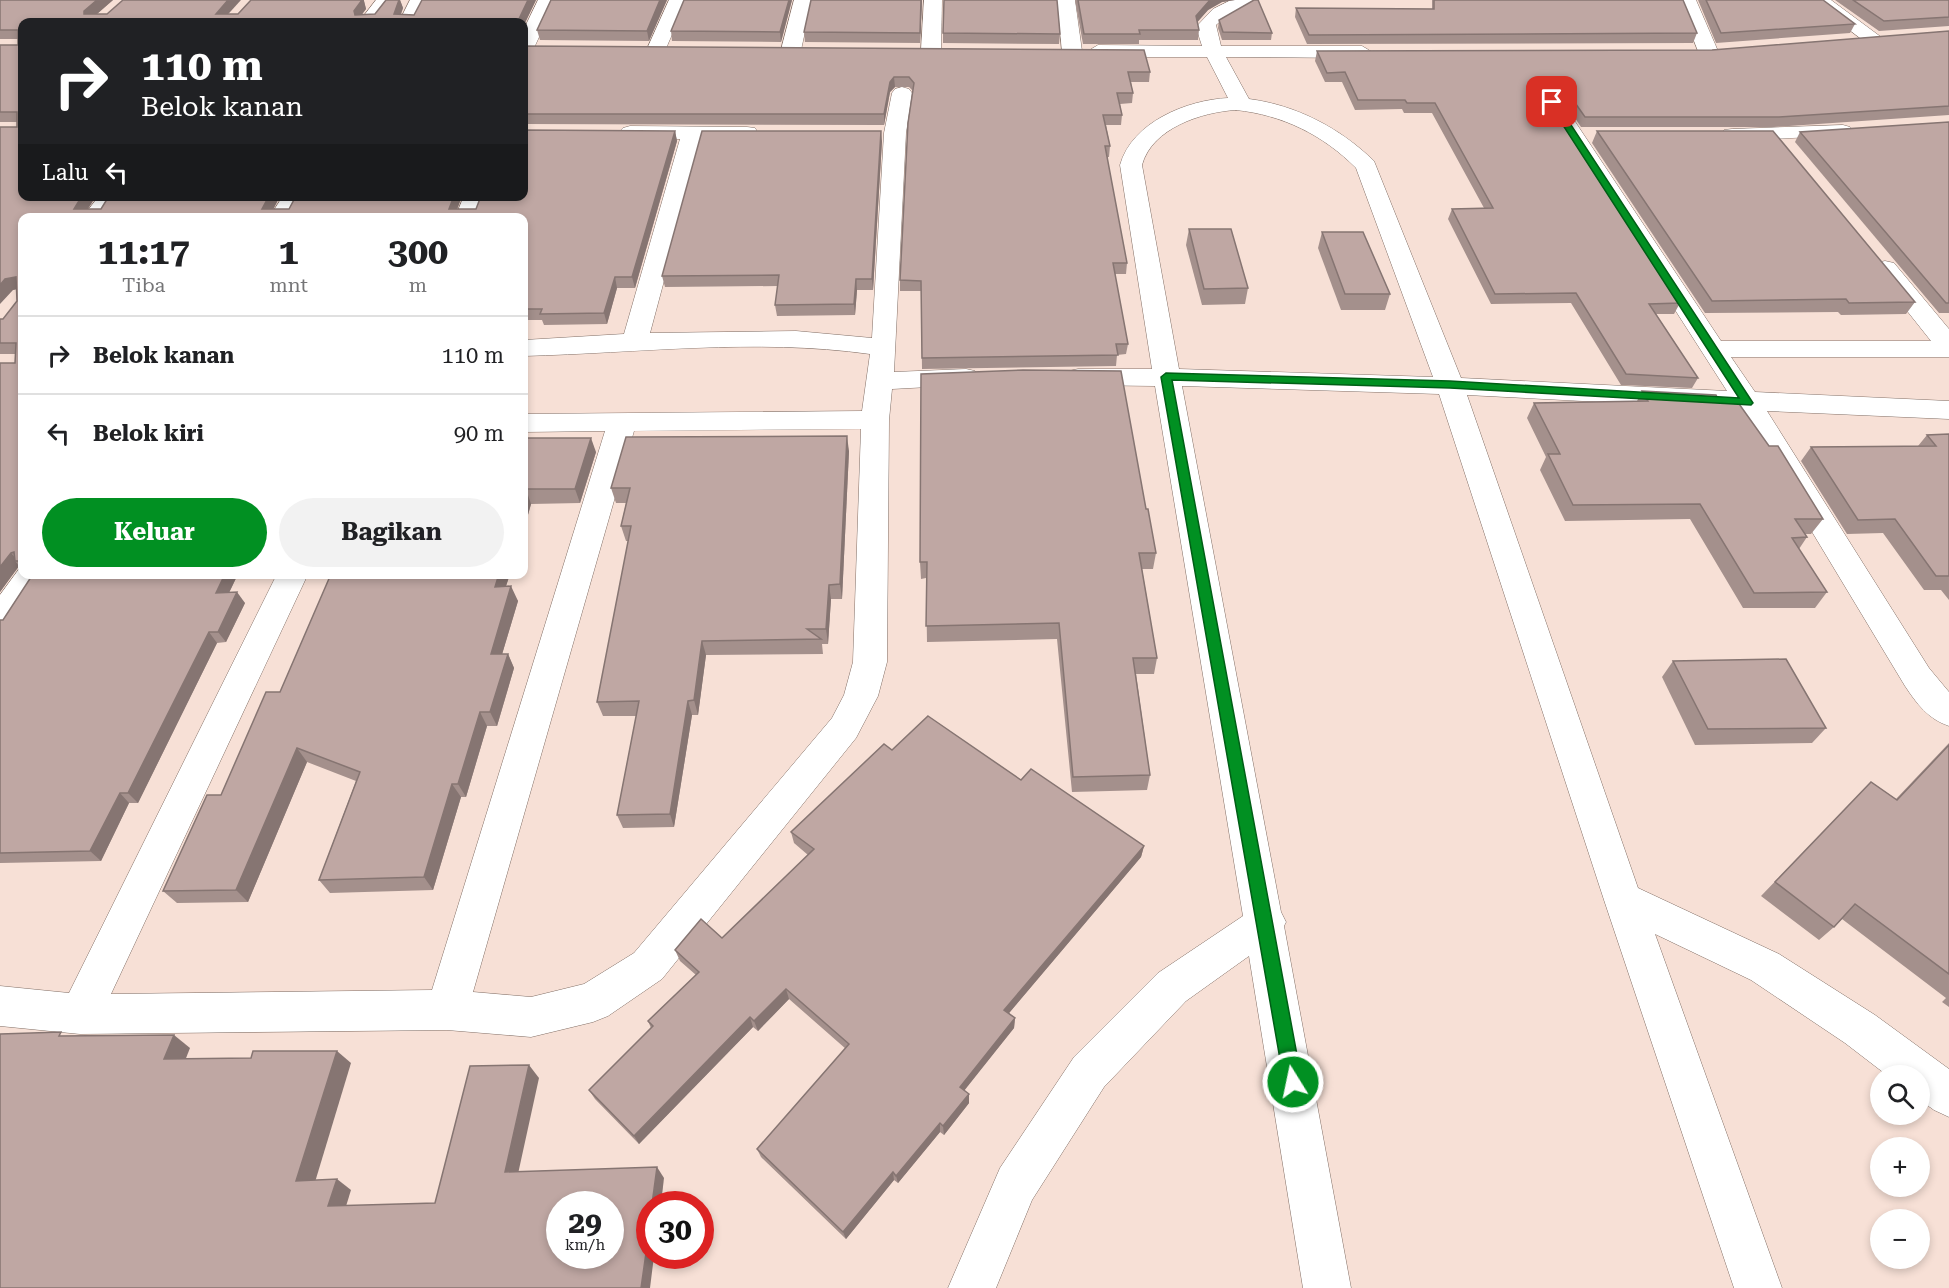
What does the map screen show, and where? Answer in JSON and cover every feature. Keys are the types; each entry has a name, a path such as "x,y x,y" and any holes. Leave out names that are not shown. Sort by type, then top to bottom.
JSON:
{"street":[{"path":"410,18 419,0"},
{"path":"528,40 547,0"},
{"path":"657,49 678,0"},
{"path":"791,50 803,0"},
{"path":"931,51 933,0"},
{"path":"1066,0 1072,51"},
{"path":"1241,104 1214,52 1205,27 1213,16 1230,6 1250,0"},
{"path":"1687,0 1708,51"},
{"path":"1818,0 1875,40"},
{"path":"372,18 389,2"},
{"path":"1842,42 1896,38"},
{"path":"528,48 546,48"},
{"path":"635,49 679,49"},
{"path":"769,50 814,50"},
{"path":"1685,51 1730,50"},
{"path":"907,51 954,51"},
{"path":"1048,51 1384,52"},
{"path":"0,1006 80,1014 447,1010 531,1017 593,1002 648,966 844,728 861,696 870,662 875,420 883,365 884,133 902,93"},
{"path":"1552,102 1585,135 1713,349 1917,677 1930,696 1949,712"},
{"path":"1327,1288 1266,922 1166,377 1131,165 1134,150 1167,124 1216,106 1241,104 1311,124 1352,149 1366,166 1450,385 1623,900 1758,1288"},
{"path":"1715,135 1774,135 1863,129"},
{"path":"614,132 765,133"},
{"path":"636,342 693,132"},
{"path":"1774,135 1790,153"},
{"path":"97,213 107,201"},
{"path":"1873,254 1949,347"},
{"path":"528,348 636,342 822,339 883,365 993,377"},
{"path":"1713,349 1949,347"},
{"path":"1050,377 1166,377 1450,385 1747,403 1949,410"},
{"path":"528,423 875,420"},
{"path":"447,1010 622,423"},
{"path":"0,620 29,579"},
{"path":"80,1014 291,579"},
{"path":"1623,900 1765,967 1860,1029 1949,1095"},
{"path":"972,1288 1016,1184 1089,1072 1172,987 1266,922"}],"building":[{"path":"0,0 97,0 84,11 84,14 107,14 123,0 228,0 216,14 238,14 251,0 362,0 354,11 355,15 375,14 386,0 399,0 394,14 414,15 422,0 528,0 519,18 18,18 18,30 0,30"},
{"path":"551,0 660,0 647,31 537,30"},
{"path":"684,0 789,0 780,32 671,31"},
{"path":"811,0 921,0 920,33 804,32"},
{"path":"944,0 1057,0 1060,34 943,33"},
{"path":"1078,0 1210,0 1196,16 1199,30 1139,30 1140,34 1084,34"},
{"path":"1254,0 1258,0 1272,33 1223,32 1219,20"},
{"path":"1434,0 1683,0 1697,33 1309,35 1296,8 1434,9"},
{"path":"1706,0 1823,0 1855,24 1721,33"},
{"path":"1853,0 1949,0 1949,17 1884,21"},
{"path":"1949,31 1949,106 1779,117 1585,117 1564,87 1549,86 1544,94 1680,303 1649,304 1698,378 1626,374 1576,293 1495,294 1452,209 1493,208 1435,103 1407,103 1405,100 1358,100 1345,72 1327,73 1317,51 1712,50"},
{"path":"0,45 18,45 18,201 79,201 74,209 101,209 106,201 266,201 262,209 289,209 293,201 452,201 449,209 476,209 479,201 528,201 528,130 675,131 632,277 615,277 604,313 540,314 542,309 528,309 528,213 18,213 18,561 15,561 14,552 11,553 0,567 0,363 15,363 16,343 0,343 0,319 3,319 17,301 16,277 5,279 0,285 0,127 17,127 17,112 0,112"},
{"path":"528,46 1144,50 1150,72 1128,72 1133,93 1117,93 1122,115 1103,115 1110,146 1105,146 1127,263 1113,263 1128,344 1116,344 1118,355 922,358 921,281 900,280 908,123 914,83 909,77 894,77 890,82 884,114 528,114"},
{"path":"1949,122 1949,303 1946,303 1800,132"},
{"path":"702,131 881,131 872,279 856,279 854,304 775,305 779,275 662,276"},
{"path":"1597,131 1773,131 1915,302 1849,303 1846,299 1712,301"},
{"path":"1189,229 1231,229 1248,288 1204,289"},
{"path":"1322,232 1363,232 1390,294 1345,294"},
{"path":"1023,370 1121,371 1156,553 1139,553 1157,658 1133,658 1150,775 1073,777 1059,623 926,626 927,562 920,562 921,374"},
{"path":"1642,391 1716,395 1719,401 1737,401 1769,446 1778,446 1823,519 1795,519 1807,537 1792,538 1827,592 1754,593 1700,504 1573,505 1548,454 1560,454 1534,403 1648,401"},
{"path":"1949,434 1949,576 1936,576 1895,519 1858,520 1811,447 1936,446 1927,435"},
{"path":"847,436 840,584 829,585 826,629 807,629 821,639 702,641 694,700 688,701 670,814 617,815 639,701 597,702 631,526 621,526 630,488 611,488 626,437"},
{"path":"528,438 591,438 575,489 528,489"},
{"path":"30,579 223,579 216,593 237,592 218,632 209,632 128,793 120,793 90,851 0,853 0,620 3,620"},
{"path":"329,579 497,579 495,587 511,586 491,654 508,654 490,712 480,712 458,784 452,784 424,877 319,880 360,772 297,748 236,890 163,891 207,795 221,795 266,692 280,692"},
{"path":"1786,659 1826,728 1708,729 1673,661"},
{"path":"928,716 1021,780 1031,769 1144,846 1004,1010 1015,1018 960,1087 969,1094 943,1126 940,1123 896,1176 893,1172 843,1232 757,1149 849,1044 786,989 754,1021 750,1017 634,1136 589,1090 653,1026 648,1021 699,972 675,950 701,919 722,938 814,849 791,832 884,744 892,750"},
{"path":"1949,745 1949,974 1855,904 1834,927 1775,882 1871,782 1897,800"},
{"path":"61,1032 59,1036 174,1035 164,1059 251,1058 253,1051 337,1051 296,1181 337,1179 328,1206 435,1203 470,1066 529,1065 505,1172 657,1167 654,1191 636,1191 636,1269 644,1269 641,1288 0,1288 0,1034"}],"route":[{"path":"1293,1082 1166,377 1450,385 1747,403 1552,102"}]}
